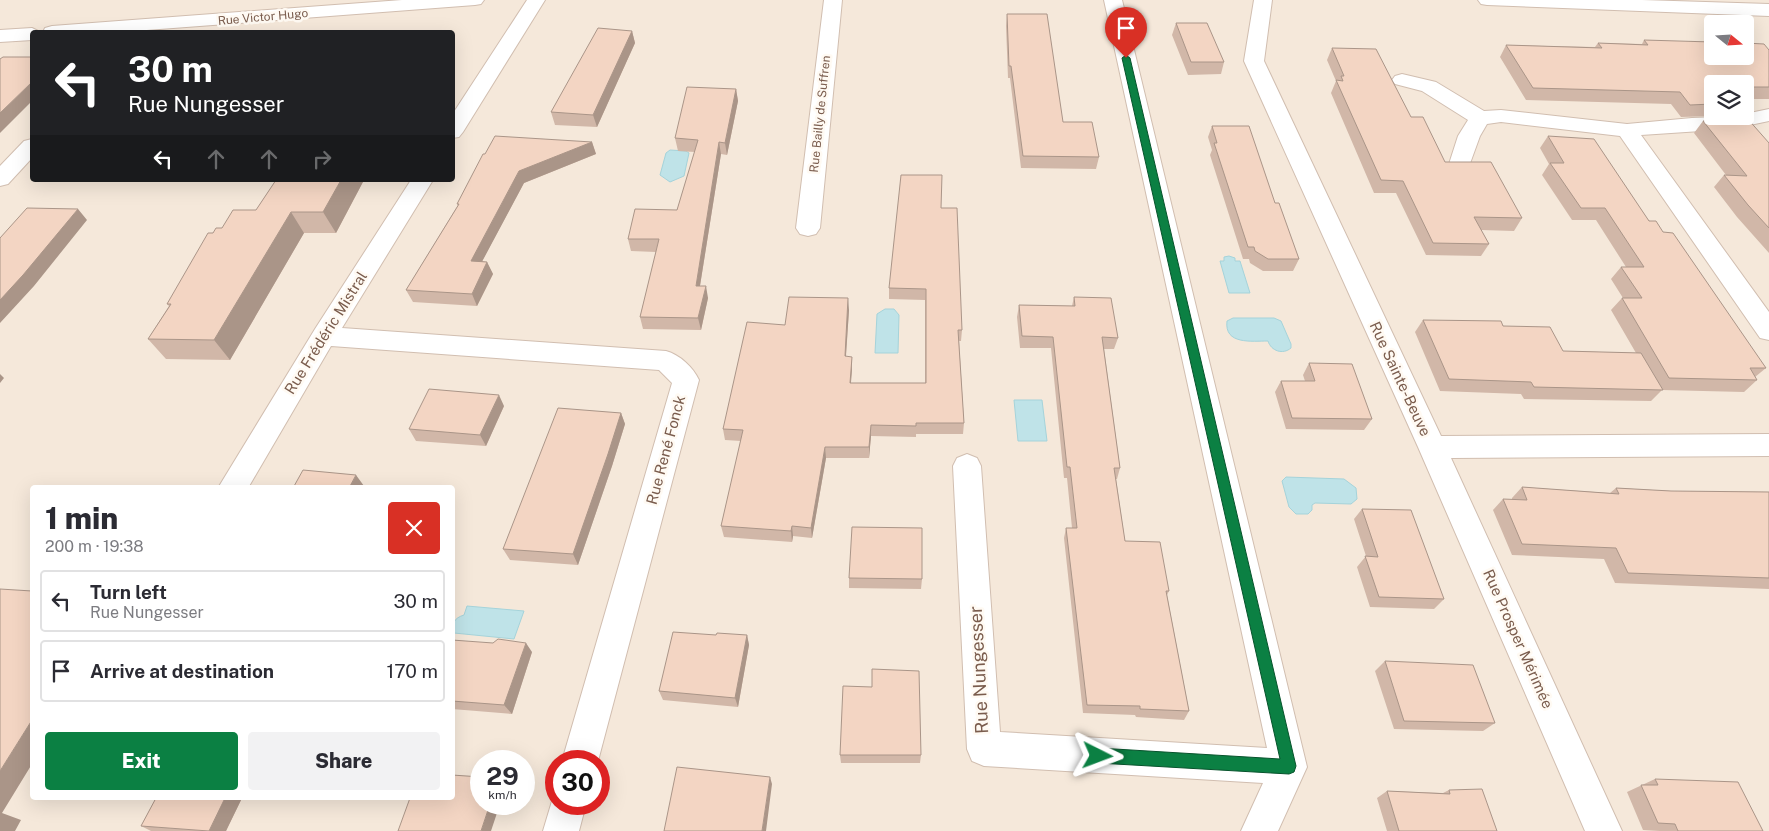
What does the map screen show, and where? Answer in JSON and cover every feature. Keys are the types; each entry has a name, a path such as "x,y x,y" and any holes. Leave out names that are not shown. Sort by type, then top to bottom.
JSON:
{"street":[{"name":"Rue Victor Hugo","path":"115,30 147,29 475,0"},
{"path":"455,127 536,0"},
{"name":"Rue Bailly de Suffren","path":"808,228 833,0"},
{"path":"1113,0 1289,766 1259,831"},
{"name":"Rue Sainte-Beuve","path":"1263,0 1254,61 1432,447 1769,445"},
{"path":"1487,0 1769,10"},
{"path":"0,36 30,34"},
{"path":"1402,80 1428,86 1480,118 1501,116 1627,130 1704,124"},
{"path":"1754,118 1769,115"},
{"path":"1460,164 1469,136 1480,118"},
{"path":"1739,125 1769,132"},
{"path":"1627,130 1769,331"},
{"path":"0,179 30,148"},
{"name":"Rue Frédéric Mistral","path":"234,485 421,182"},
{"name":"Rue René Fonck","path":"324,336 666,361 686,380 583,750"},
{"name":"Rue Prosper Mérimée","path":"1432,447 1604,831"},
{"name":"Rue Nungesser","path":"968,466 984,749 1289,766"},
{"path":"561,831 565,815"}],"shaded area":[{"path":"0,0 1769,0 1769,831 0,831"}],"water":[{"path":"670,150 686,151 689,153 684,176 670,182 660,175 666,153"},
{"path":"1224,257 1235,258 1235,261 1240,261 1250,293 1229,293 1220,261 1224,261"},
{"path":"885,309 894,309 899,315 898,353 875,353 877,314"},
{"path":"1233,318 1274,318 1281,321 1291,348 1278,351 1268,341 1247,341 1234,338 1227,329 1227,321"},
{"path":"1014,400 1042,400 1047,441 1018,441"},
{"path":"1286,477 1344,479 1356,488 1357,499 1351,504 1315,503 1308,514 1296,514 1289,507 1282,481"},
{"path":"467,606 524,611 514,639 455,633 455,621 464,615"}],"building":[{"path":"1007,14 1047,14 1063,122 1092,122 1099,157 1023,156 1011,66 1009,66"},
{"path":"1176,23 1207,23 1224,62 1191,62"},
{"path":"598,28 632,31 593,115 551,112"},
{"path":"1644,40 1704,42 1704,65 1754,65 1754,43 1764,44 1769,50 1769,87 1754,87 1754,75 1704,75 1704,104 1690,105 1680,92 1533,88 1506,45 1602,48 1598,43 1648,45"},
{"path":"1332,48 1376,49 1411,117 1423,117 1445,162 1491,162 1522,218 1474,217 1489,244 1433,243 1403,181 1381,180 1336,80 1343,81 1341,76 1344,76"},
{"path":"3,57 30,57 30,84 0,113 0,59"},
{"path":"687,87 736,89 725,143 719,142 696,286 706,286 698,318 640,317 659,239 628,239 635,209 677,210 698,140 675,138"},
{"path":"1706,125 1753,125 1769,143 1769,228 1724,175 1747,176"},
{"path":"1212,126 1249,126 1275,203 1279,203 1299,259 1268,259 1255,251 1254,247 1248,247 1214,143 1217,143"},
{"path":"495,136 592,142 519,171 471,261 487,262 472,294 406,290 459,204 457,204 483,154 485,154"},
{"path":"1548,136 1594,139 1649,221 1656,221 1663,232 1673,233 1766,368 1750,368 1757,380 1669,378 1622,298 1642,298 1621,267 1644,267 1605,208 1581,208 1550,163 1564,163"},
{"path":"901,175 942,175 941,208 957,208 962,330 958,330 964,423 916,423 916,426 871,425 869,447 825,447 811,528 792,526 791,531 721,526 743,430 723,429 747,322 785,325 789,297 848,298 845,356 852,357 850,383 926,383 926,289 889,288"},
{"path":"275,182 340,182 323,212 291,212 214,340 148,339 171,304 167,304 208,233 213,233 216,228 222,228 233,210 256,210"},
{"path":"27,208 78,209 0,300 0,238"},
{"path":"1074,297 1111,298 1118,338 1102,337 1120,468 1114,468 1125,541 1160,542 1169,591 1166,591 1189,711 1140,709 1140,706 1087,705 1066,528 1077,528 1070,467 1067,467 1053,337 1022,336 1019,305 1075,306"},
{"path":"1423,320 1501,321 1503,326 1550,327 1563,351 1641,353 1663,390 1534,387 1531,382 1449,379"},
{"path":"1309,363 1352,364 1372,419 1292,418 1281,381 1315,381"},
{"path":"429,389 499,395 480,435 409,429"},
{"path":"558,408 621,413 573,554 503,549"},
{"path":"303,470 356,475 351,485 295,485"},
{"path":"1522,487 1619,494 1616,488 1671,491 1769,492 1769,578 1628,573 1616,548 1522,544 1503,499 1527,500"},
{"path":"1362,509 1411,510 1444,599 1379,597 1365,556 1378,557"},
{"path":"852,527 922,528 922,579 849,578"},
{"path":"0,589 30,591 30,723 0,771"},
{"path":"673,632 747,635 735,698 659,691"},
{"path":"498,639 526,643 504,705 455,701 455,640 493,643"},
{"path":"1385,661 1473,665 1495,723 1404,721"},
{"path":"872,669 919,671 921,755 840,755 843,686 872,687"},
{"path":"677,767 770,777 762,831 664,831"},
{"path":"455,775 470,776 470,815 486,815 481,831 398,831 409,800 455,800"},
{"path":"1655,779 1738,782 1763,831 1678,831 1675,824 1658,823 1641,785 1658,785"},
{"path":"1482,789 1497,831 1399,831 1387,791 1450,794 1449,790"},
{"path":"155,800 224,800 209,831 141,826"}],"route":[{"path":"1098,756 1289,766 1126,58"}]}
